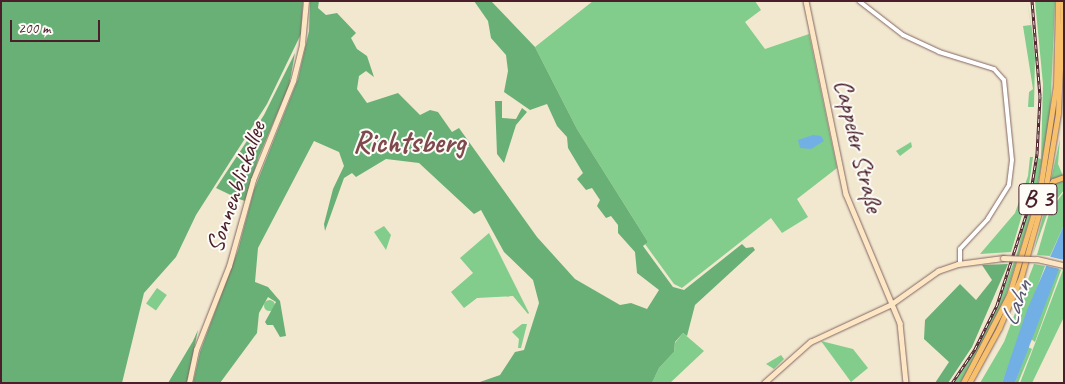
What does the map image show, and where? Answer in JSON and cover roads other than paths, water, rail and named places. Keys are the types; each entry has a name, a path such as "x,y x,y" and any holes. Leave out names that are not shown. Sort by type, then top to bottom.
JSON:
{"highway":[{"name":"B 3","path":"963,383 988,341 1009,295 1037,204 1054,101 1058,1"},
{"name":"B 3","path":"970,382 999,328 1021,277 1045,191 1058,113 1063,1"},
{"path":"1045,191 1053,181 1064,177"}],"main road":[{"name":"Sonnenblickallee","path":"189,383 194,358 229,266 253,180 293,81 302,44 306,1"},
{"name":"Cappeler Straße","path":"806,1 846,194 893,303 903,337 906,383"},
{"path":"764,383 810,342 841,330 893,303 938,271 960,264 1003,258 1037,259 1064,265"}],"street":[{"path":"859,1 913,40 999,72 1005,86 1012,168 1004,197 960,249 960,264"}],"water":[{"path":"813,135 821,136 824,141 811,149 800,148 798,140"},
{"path":"1064,225 1064,256 1015,383 1002,383 1027,310"}],"railway":[{"path":"952,383 975,349 997,305 1028,209 1037,154 1040,96 1032,1"}],"district":[{"name":"Richtsberg","path":"409,142"}],"water label":[{"name":"Lahn","path":"1016,303"}]}
